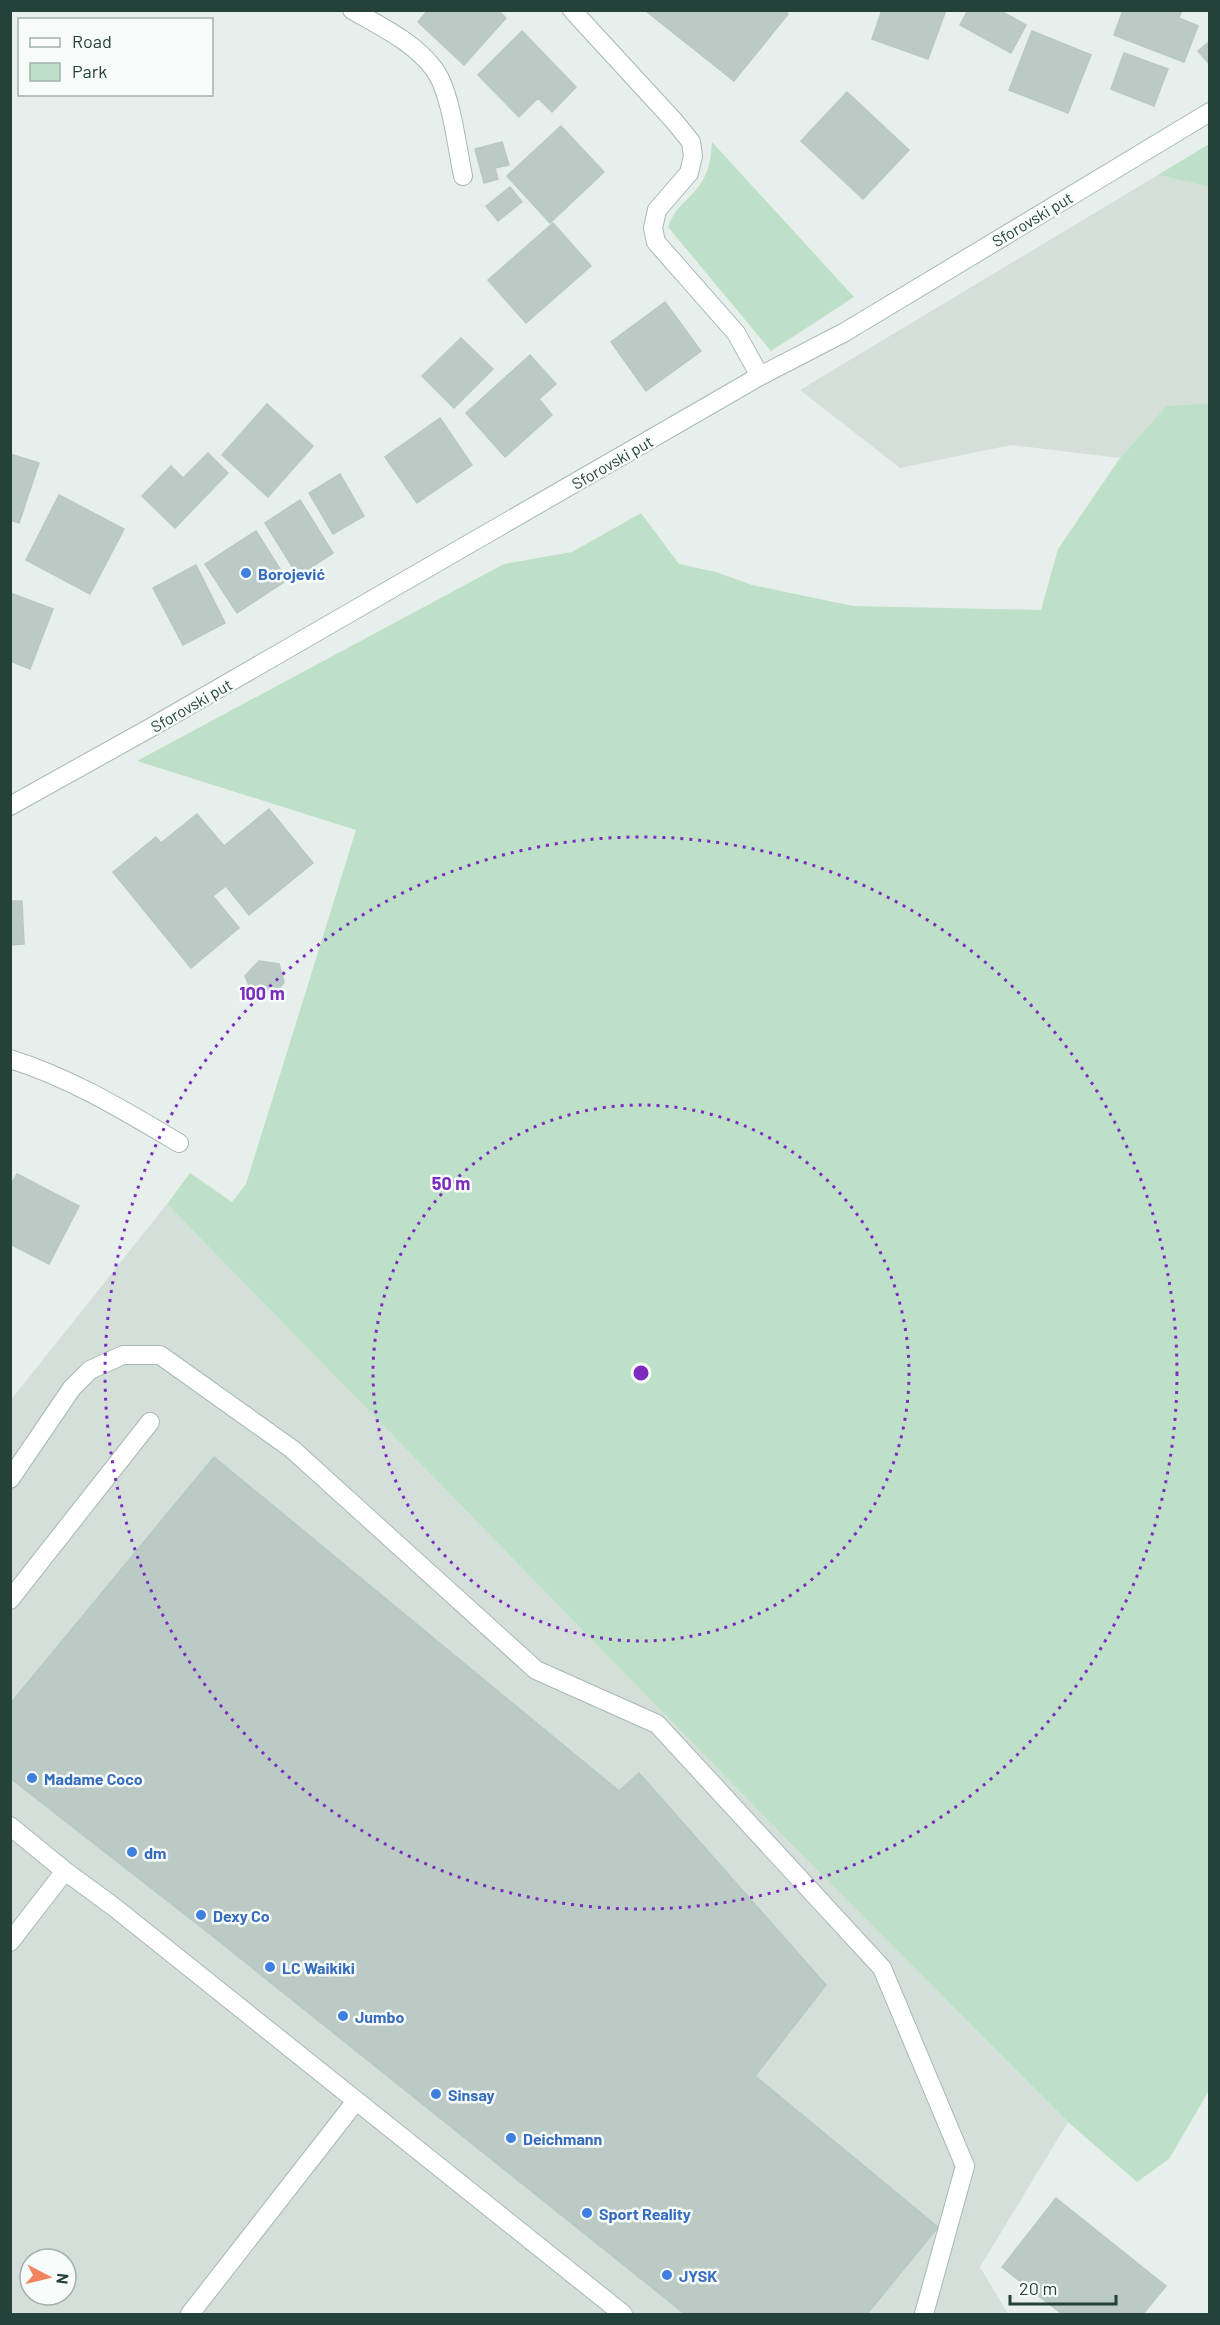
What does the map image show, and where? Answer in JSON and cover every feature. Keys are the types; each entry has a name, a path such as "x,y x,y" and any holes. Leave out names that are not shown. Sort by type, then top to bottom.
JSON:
{"street":[{"path":"352,10 388,30 415,50 435,69 444,88 463,176"},
{"path":"572,10 691,142 693,156 689,174 657,210 653,228 656,242 736,333 760,376"},
{"name":"Sforovski put","path":"10,806 760,376 844,332 1209,112"},
{"path":"10,1059 35,1067 96,1094 179,1143"},
{"path":"10,1479 72,1388 90,1370 123,1355 160,1355 292,1449 536,1670 657,1724 882,1968 965,2166 924,2314"},
{"path":"10,1600 150,1422"},
{"path":"10,1826 623,2314"},
{"path":"10,1942 65,1871"},
{"path":"190,2314 356,2102"}],"shaded area":[{"path":"1158,175 1209,187 1209,403 1166,406 1120,458 1011,445 900,468 800,390"},
{"path":"167,1204 795,1848 1068,2122 980,2267 1008,2314 11,2314 10,1401"}],"green space":[{"path":"712,142 854,297 771,351 668,227 676,212 704,178 711,156"},
{"path":"1209,144 1209,187 1158,175"},
{"path":"1209,403 1210,2089 1169,2159 1137,2182 1068,2122 795,1848 167,1204 190,1173 232,1202 246,1184 356,830 137,761 504,564 572,552 641,513 679,564 716,572 752,585 853,606 1041,610 1058,549 1120,458 1166,406"}],"building":[{"path":"428,10 498,10 506,18 464,65 418,22"},
{"path":"784,10 788,14 734,81 646,11"},
{"path":"882,10 946,10 928,59 872,39"},
{"path":"968,10 999,10 1026,25 1011,53 960,25"},
{"path":"1123,10 1182,10 1179,18 1198,26 1184,62 1114,35"},
{"path":"522,31 576,87 552,112 538,98 519,117 478,75"},
{"path":"1032,31 1091,55 1068,113 1009,90"},
{"path":"1210,41 1210,65 1198,51"},
{"path":"1124,53 1168,69 1154,106 1111,89"},
{"path":"847,92 909,150 863,199 801,141"},
{"path":"561,126 604,172 550,223 507,176"},
{"path":"502,142 509,165 495,168 498,179 484,183 475,149"},
{"path":"510,187 522,202 498,221 486,206"},
{"path":"553,223 591,266 526,323 488,280"},
{"path":"665,302 701,351 646,391 611,342"},
{"path":"461,338 493,369 454,408 422,376"},
{"path":"530,355 556,384 539,399 552,415 505,457 466,413"},
{"path":"267,404 313,446 268,497 222,455"},
{"path":"440,418 472,465 417,503 385,457"},
{"path":"208,453 228,473 175,528 142,496 171,466 183,478"},
{"path":"10,454 39,463 19,523 10,520"},
{"path":"340,474 364,516 333,534 309,493"},
{"path":"59,495 124,529 90,594 26,560"},
{"path":"300,500 333,553 298,576 265,523"},
{"path":"256,531 287,580 237,613 205,564"},
{"path":"196,565 225,623 183,645 153,588"},
{"path":"10,593 53,609 30,669 10,661"},
{"path":"269,809 313,863 249,915 226,886 213,896 239,928 191,968 113,872 156,837 161,843 197,814 224,846"},
{"path":"10,901 22,901 24,944 10,945"},
{"path":"259,961 279,964 284,982 273,998 253,995 245,976"},
{"path":"17,1174 79,1206 49,1264 10,1244 10,1186"},
{"path":"214,1457 619,1791 639,1773 826,1985 755,2076 938,2227 867,2314 685,2314 215,1938 10,1778 10,1704"},
{"path":"1056,2198 1166,2286 1143,2314 1062,2314 1002,2267"}],"place":[{"name":"Borojević","path":"246,573"},
{"name":"Madame Coco","path":"32,1778"},
{"name":"dm","path":"132,1852"},
{"name":"Dexy Co","path":"201,1915"},
{"name":"LC Waikiki","path":"270,1967"},
{"name":"Jumbo","path":"343,2016"},
{"name":"Sinsay","path":"436,2094"},
{"name":"Deichmann","path":"511,2138"},
{"name":"Sport Reality","path":"587,2213"},
{"name":"JYSK","path":"667,2275"}]}
